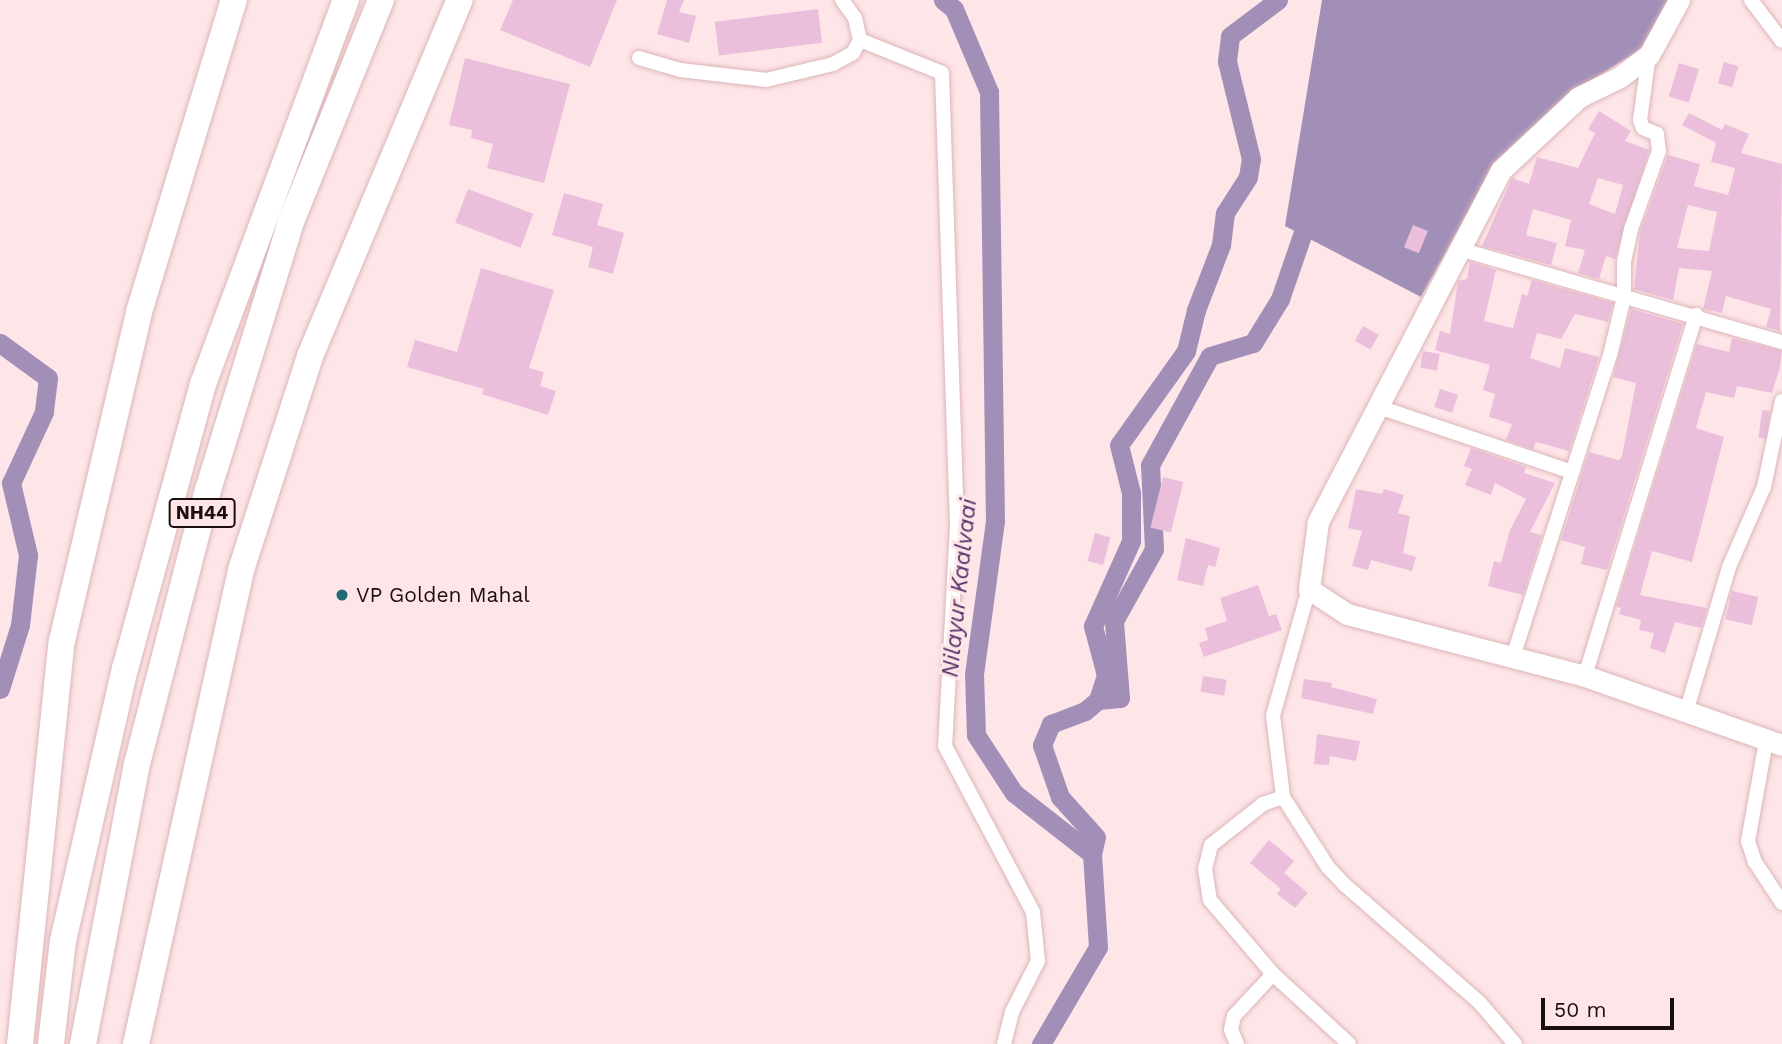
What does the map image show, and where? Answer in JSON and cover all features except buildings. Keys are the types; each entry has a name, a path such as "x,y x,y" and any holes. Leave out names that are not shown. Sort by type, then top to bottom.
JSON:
{"highway":[{"path":"20,1044 62,640 139,312 234,0"},
{"name":"NH44","path":"51,1044 63,941 122,682 203,384 346,0"},
{"name":"NH44","path":"83,1044 137,764 208,490 292,219 382,0"},
{"path":"136,1044 242,570 310,356 460,0"}],"main road":[{"path":"1679,0 1649,55 1620,77 1578,97 1501,170 1318,522 1309,589 1347,614 1512,660 1585,676 1687,709 1774,743"}],"street":[{"path":"639,58 680,70 766,79 833,64 853,54 860,40 855,18 842,0"},
{"path":"1751,0 1782,41"},
{"path":"860,40 942,73 957,526 945,746 1032,912 1038,961 1012,1012 1004,1044"},
{"path":"1512,660 1624,297 1623,262 1660,142 1640,120 1649,55"},
{"path":"1459,249 1696,315 1782,342"},
{"path":"1585,676 1696,315"},
{"path":"1687,709 1729,567 1764,487 1782,401"},
{"path":"1376,406 1572,472"},
{"path":"1309,589 1273,715 1283,797 1328,867 1346,886 1480,1003 1515,1044"},
{"path":"1774,743 1748,841 1755,862 1782,903"},
{"path":"1283,797 1263,804 1211,845 1205,870 1210,900 1273,974 1349,1044"},
{"path":"1237,1044 1231,1030 1234,1016 1273,974"}],"shaded area":[{"path":"1322,0 1668,0 1641,49 1565,97 1491,170 1421,297 1285,226"}],"waterway":[{"name":"Nilayur Kaalvaai","path":"943,0 954,9 989,92 995,521 974,674 976,735 1014,793 1092,854 1098,947 1041,1044"},
{"path":"1092,854 1096,837 1060,797 1042,745 1051,724 1085,711 1098,700 1106,675 1093,626 1131,541 1131,493 1119,445 1186,351 1196,310 1221,245 1225,213 1248,177 1251,159 1227,61 1230,36 1278,0"},
{"path":"1098,700 1120,698 1114,621 1154,549 1150,465 1210,356 1253,343 1280,299 1310,212"},
{"path":"0,343 48,378 44,412 11,483 28,555 20,625 0,689"}],"place":[{"name":"VP Golden Mahal","path":"342,595"}]}
